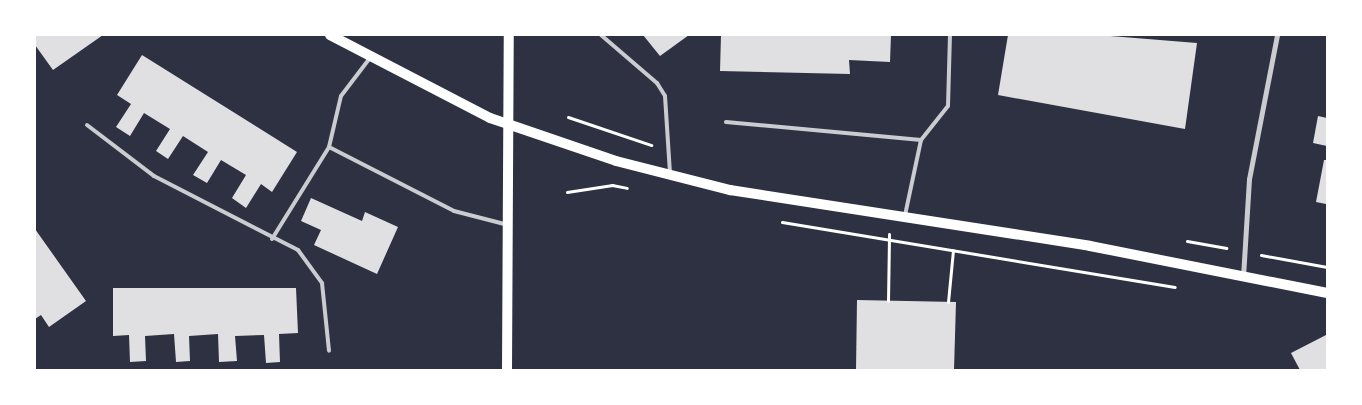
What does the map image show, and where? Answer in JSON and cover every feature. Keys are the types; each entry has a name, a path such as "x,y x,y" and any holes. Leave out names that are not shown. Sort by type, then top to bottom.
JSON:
{"main road":[{"path":"330,35 370,58 509,127 730,190 1090,246 1243,278 1327,292"},
{"path":"507,370 509,35"}],"street":[{"path":"1243,278 1249,179 1278,35"}],"lane":[{"path":"601,35 656,83 665,96 670,174"},
{"path":"905,218 921,140 948,106 950,35"},
{"path":"272,239 330,147 341,96 370,58"},
{"path":"726,122 921,140"},
{"path":"87,125 154,176 272,239 298,250 322,283 329,351"},
{"path":"330,147 454,210 508,225"}],"path":[{"path":"567,192 612,185 631,189"},
{"path":"888,301 889,215"},
{"path":"770,219 889,241 1181,287"},
{"path":"948,302 954,225"}],"building":[{"path":"35,35 103,35 53,70 35,45"},
{"path":"643,35 689,35 660,56"},
{"path":"721,35 891,35 890,62 849,60 850,74 720,71"},
{"path":"1008,35 1098,35 1197,43 1185,129 998,95"},
{"path":"142,55 297,152 272,192 261,184 246,208 232,198 246,175 221,160 207,183 193,175 208,152 183,136 168,159 156,151 170,129 144,113 130,136 116,127 131,104 117,95"},
{"path":"1318,116 1327,118 1327,146 1313,143"},
{"path":"1324,160 1327,160 1327,213 1326,204 1316,202"},
{"path":"311,198 362,221 365,212 398,227 377,274 314,245 321,230 301,221"},
{"path":"35,229 86,301 49,327 41,315 35,319"},
{"path":"113,288 296,288 298,333 279,334 280,362 266,363 264,335 235,336 237,361 219,362 218,334 189,336 190,361 176,362 174,334 145,336 146,361 130,362 129,335 113,336"},
{"path":"857,300 956,302 954,370 856,370"},
{"path":"1326,335 1327,370 1300,370 1291,353"}]}
